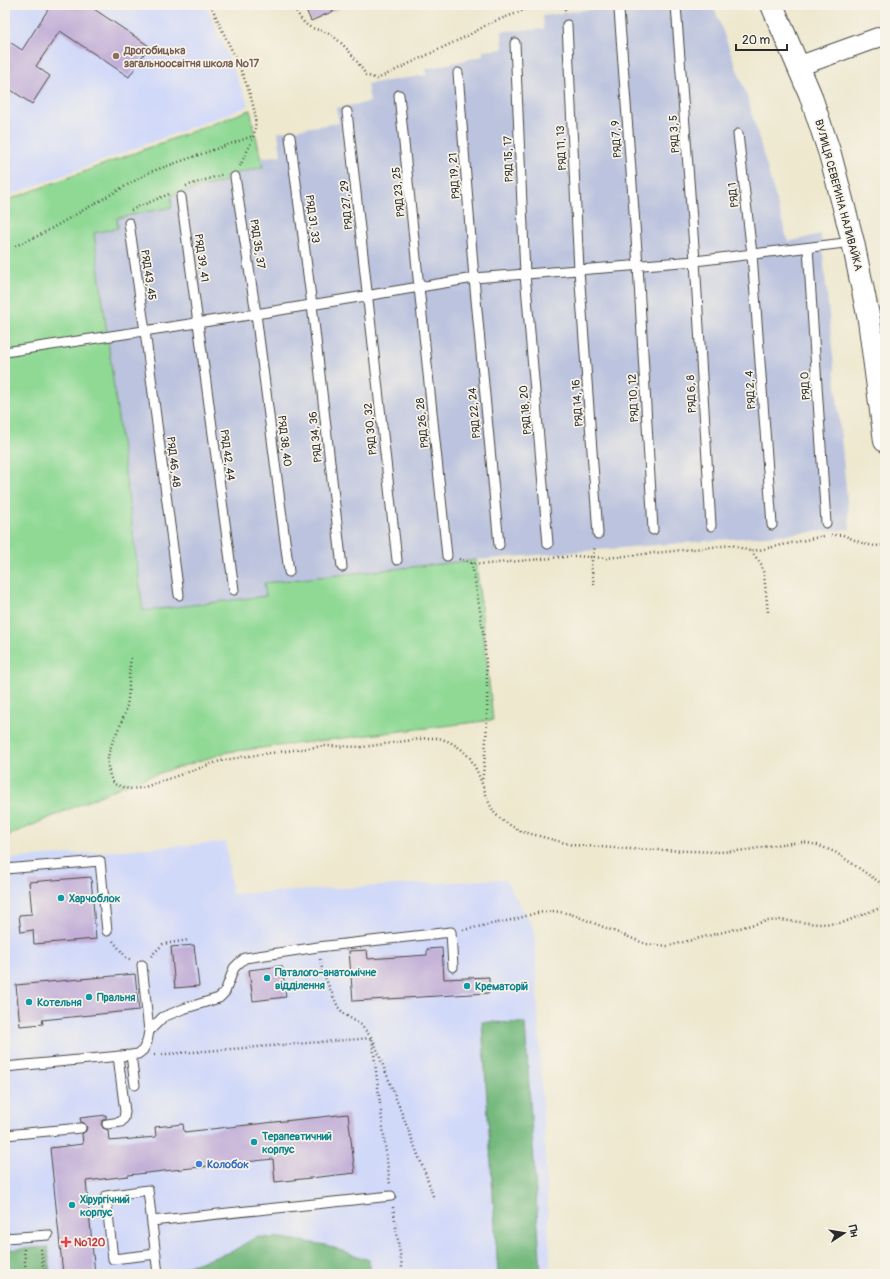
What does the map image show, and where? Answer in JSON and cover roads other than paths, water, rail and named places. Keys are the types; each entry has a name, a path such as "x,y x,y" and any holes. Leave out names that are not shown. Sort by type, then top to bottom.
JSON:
{"street":[{"name":"ВУЛИЦЯ СЕВЕРИНА НАЛИВАЙКА","path":"772,5 810,94 830,154 854,242 870,320 885,441"},
{"path":"799,66 885,35"}],"lane":[{"name":"РЯД 3, 5","path":"676,5 695,261"},
{"name":"РЯД 7, 9","path":"619,10 638,265"},
{"name":"РЯД 11, 13","path":"567,25 579,270"},
{"name":"РЯД 15, 17","path":"515,43 525,274"},
{"name":"РЯД 19, 21","path":"458,73 474,278"},
{"name":"РЯД 23, 25","path":"400,95 420,287"},
{"name":"РЯД 27, 29","path":"348,112 368,296"},
{"name":"РЯД 1","path":"738,134 752,254"},
{"name":"РЯД 31, 33","path":"290,137 312,305"},
{"name":"РЯД 35, 37","path":"235,177 256,314"},
{"name":"РЯД 39, 41","path":"181,197 199,323"},
{"name":"РЯД 43, 45","path":"129,223 145,331"},
{"path":"5,352 199,323 474,278 695,261 854,242"},
{"name":"РЯД 0","path":"808,248 826,524"},
{"name":"РЯД 2, 4","path":"752,254 772,525"},
{"name":"РЯД 6, 8","path":"695,261 711,526"},
{"name":"РЯД 10, 12","path":"638,265 653,530"},
{"name":"РЯД 14, 16","path":"579,270 598,534"},
{"name":"РЯД 18, 20","path":"525,274 548,544"},
{"name":"РЯД 22, 24","path":"474,278 499,545"},
{"name":"РЯД 26, 28","path":"420,287 447,556"},
{"name":"РЯД 30, 32","path":"368,296 397,560"},
{"name":"РЯД 34, 36","path":"312,305 342,567"},
{"name":"РЯД 38, 40","path":"256,314 289,572"},
{"name":"РЯД 42, 44","path":"199,323 234,590"},
{"name":"РЯД 46, 48","path":"145,331 179,595"},
{"path":"5,869 100,861 107,931"},
{"path":"149,1032 163,1017 219,998 225,992 234,968 245,958 318,947 451,932 453,967"},
{"path":"5,1066 118,1056 136,1053 143,1050 147,1042 149,1032 142,965"},
{"path":"135,1086 136,1053"},
{"path":"107,1124 121,1122 124,1118 125,1112 118,1056"},
{"path":"5,1135 81,1128"},
{"path":"156,1254 113,1259 106,1196 148,1190 156,1254 158,1274"},
{"path":"152,1221 391,1196"},
{"path":"5,1238 44,1235"}],"place":[{"name":"Дрогобицька загальноосвітня школа №17","path":"116,56"},
{"name":"Харчоблок","path":"61,898"},
{"name":"Паталого-анатомічне відділення","path":"267,978"},
{"name":"Крематорій","path":"467,986"},
{"name":"Пральня","path":"89,997"},
{"name":"Котельня","path":"29,1002"},
{"name":"Терапевтичний корпус","path":"254,1142"},
{"name":"Колобок","path":"199,1164"},
{"name":"Хірургічний корпус","path":"72,1205"},
{"name":"№120","path":"66,1242"}]}
